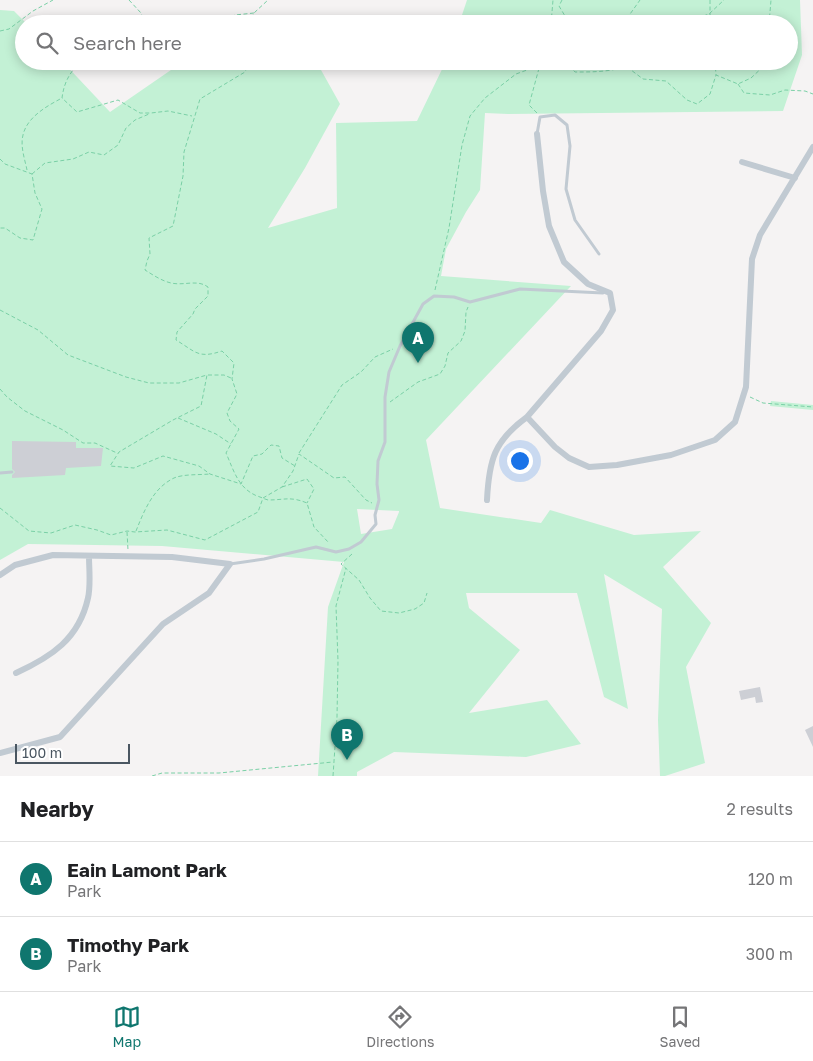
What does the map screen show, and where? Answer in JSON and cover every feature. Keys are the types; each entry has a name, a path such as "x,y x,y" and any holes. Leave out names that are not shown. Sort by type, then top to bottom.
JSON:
{"street":[{"path":"487,500 489,472 498,445 516,425 527,417 601,331 613,310 610,293 588,284 564,262 549,226 537,134"},
{"path":"527,417 555,447 569,458 589,467 617,465 671,454 715,440 735,422 746,387 752,259 760,235 813,147"},
{"path":"742,162 795,178"},
{"path":"0,575 15,565 53,555 172,557 230,564 209,593 163,624 60,737 0,753"},
{"path":"16,673 42,661 64,644 81,620 88,597 89,556"}],"lane":[{"path":"537,134 540,117 555,115 567,125 570,146 566,189 575,220 599,254"},
{"path":"230,564 316,546 336,552 349,549 361,542 376,524 375,515 379,500 377,484 378,461 385,442 385,406 390,372 400,346 423,304 434,296 454,297 470,302 520,289 610,293"},
{"path":"0,472 12,472"}],"path":[{"path":"27,15 53,0"},
{"path":"129,0 142,15"},
{"path":"252,15 268,0"},
{"path":"552,15 553,0"},
{"path":"562,0 559,6 564,15"},
{"path":"629,15 640,0"},
{"path":"709,14 710,0"},
{"path":"709,14 724,0"},
{"path":"770,15 771,0"},
{"path":"235,15 254,12"},
{"path":"0,31 9,29 15,24"},
{"path":"62,98 63,86 72,70"},
{"path":"246,70 200,99 193,116 184,152 183,176 173,226 149,238 150,254 145,270 157,278 172,283 202,283 208,287 208,296 177,332 176,340 198,354 208,355 222,351 234,363 232,379 237,394 227,413 230,421 239,429 226,453 241,484 247,492 266,500 293,498 307,503"},
{"path":"434,296 449,228 462,145 470,116 485,98 516,74 529,70"},
{"path":"537,70 529,105 540,117"},
{"path":"573,70 575,72 612,70"},
{"path":"631,70 643,79 666,81 687,100 697,104 710,94 716,70"},
{"path":"738,84 751,78 760,70"},
{"path":"716,75 738,84 744,93 770,95 785,90 805,91 813,94"},
{"path":"62,98 77,112 118,100 140,112 168,111 193,116"},
{"path":"28,172 23,148 23,135 30,120 44,108 62,98"},
{"path":"32,174 45,163 73,159 89,152 104,155 118,145 126,128 135,120 151,113"},
{"path":"0,160 5,164 32,174"},
{"path":"0,228 5,228 20,238 33,240 42,209 35,193 32,174"},
{"path":"385,406 418,382 440,374 445,366 448,353 461,341 465,331 466,312 470,302"},
{"path":"0,310 38,330 68,355 126,377 149,383 179,384 208,375 224,375 232,379"},
{"path":"282,487 294,471 299,454 342,385 361,372 375,358 400,346"},
{"path":"208,375 200,406 118,453 110,466 134,468 163,456 199,466 210,474 241,484"},
{"path":"0,389 25,411 83,442 95,442 118,453"},
{"path":"744,395 763,403 813,407"},
{"path":"177,418 216,434 232,444"},
{"path":"241,484 252,456 262,454 271,446 279,446 282,458 295,466"},
{"path":"299,454 334,478 345,477 366,500 378,506"},
{"path":"135,532 158,488 176,477 210,474"},
{"path":"0,508 29,531 51,533 75,525 111,535 126,531 167,530 205,540 258,512 263,498 282,487 307,479 314,489 307,503 314,527 336,552"},
{"path":"126,531 130,556"},
{"path":"356,545 352,555 341,564 359,580 370,598 381,610 399,614 415,609 424,602 427,593"},
{"path":"333,776 338,661 336,606 346,568"},
{"path":"152,776 162,773 219,773 334,762"}],"green space":[{"path":"467,0 800,0 802,55 798,67 798,15 462,15"},
{"path":"0,10 14,11 18,15 15,15 15,70 70,70 110,112 171,70 321,70 340,104 305,168 268,228 337,208 336,123 417,121 442,70 797,70 783,111 485,113 480,190 446,249 441,276 571,286 426,440 440,508 541,523 550,510 634,535 701,531 663,567 711,623 686,667 705,763 660,776 658,720 662,609 604,574 628,709 604,697 577,593 466,593 469,608 520,650 469,713 547,700 581,744 526,757 394,752 357,772 357,776 318,776 328,607 344,562 162,546 28,544 0,560","holes":["357,509 399,511 392,529 361,534"]},
{"path":"771,401 813,405 813,410 770,406"}],"building":[{"path":"12,441 76,442 76,448 103,448 101,466 66,468 65,475 12,478 15,472 12,469"},
{"path":"760,687 763,702 756,703 755,697 741,700 739,691"},
{"path":"813,726 813,747 805,730"}],"place":[{"name":"Eain Lamont Park","path":"418,363"},
{"name":"Timothy Park","path":"347,760"}]}
